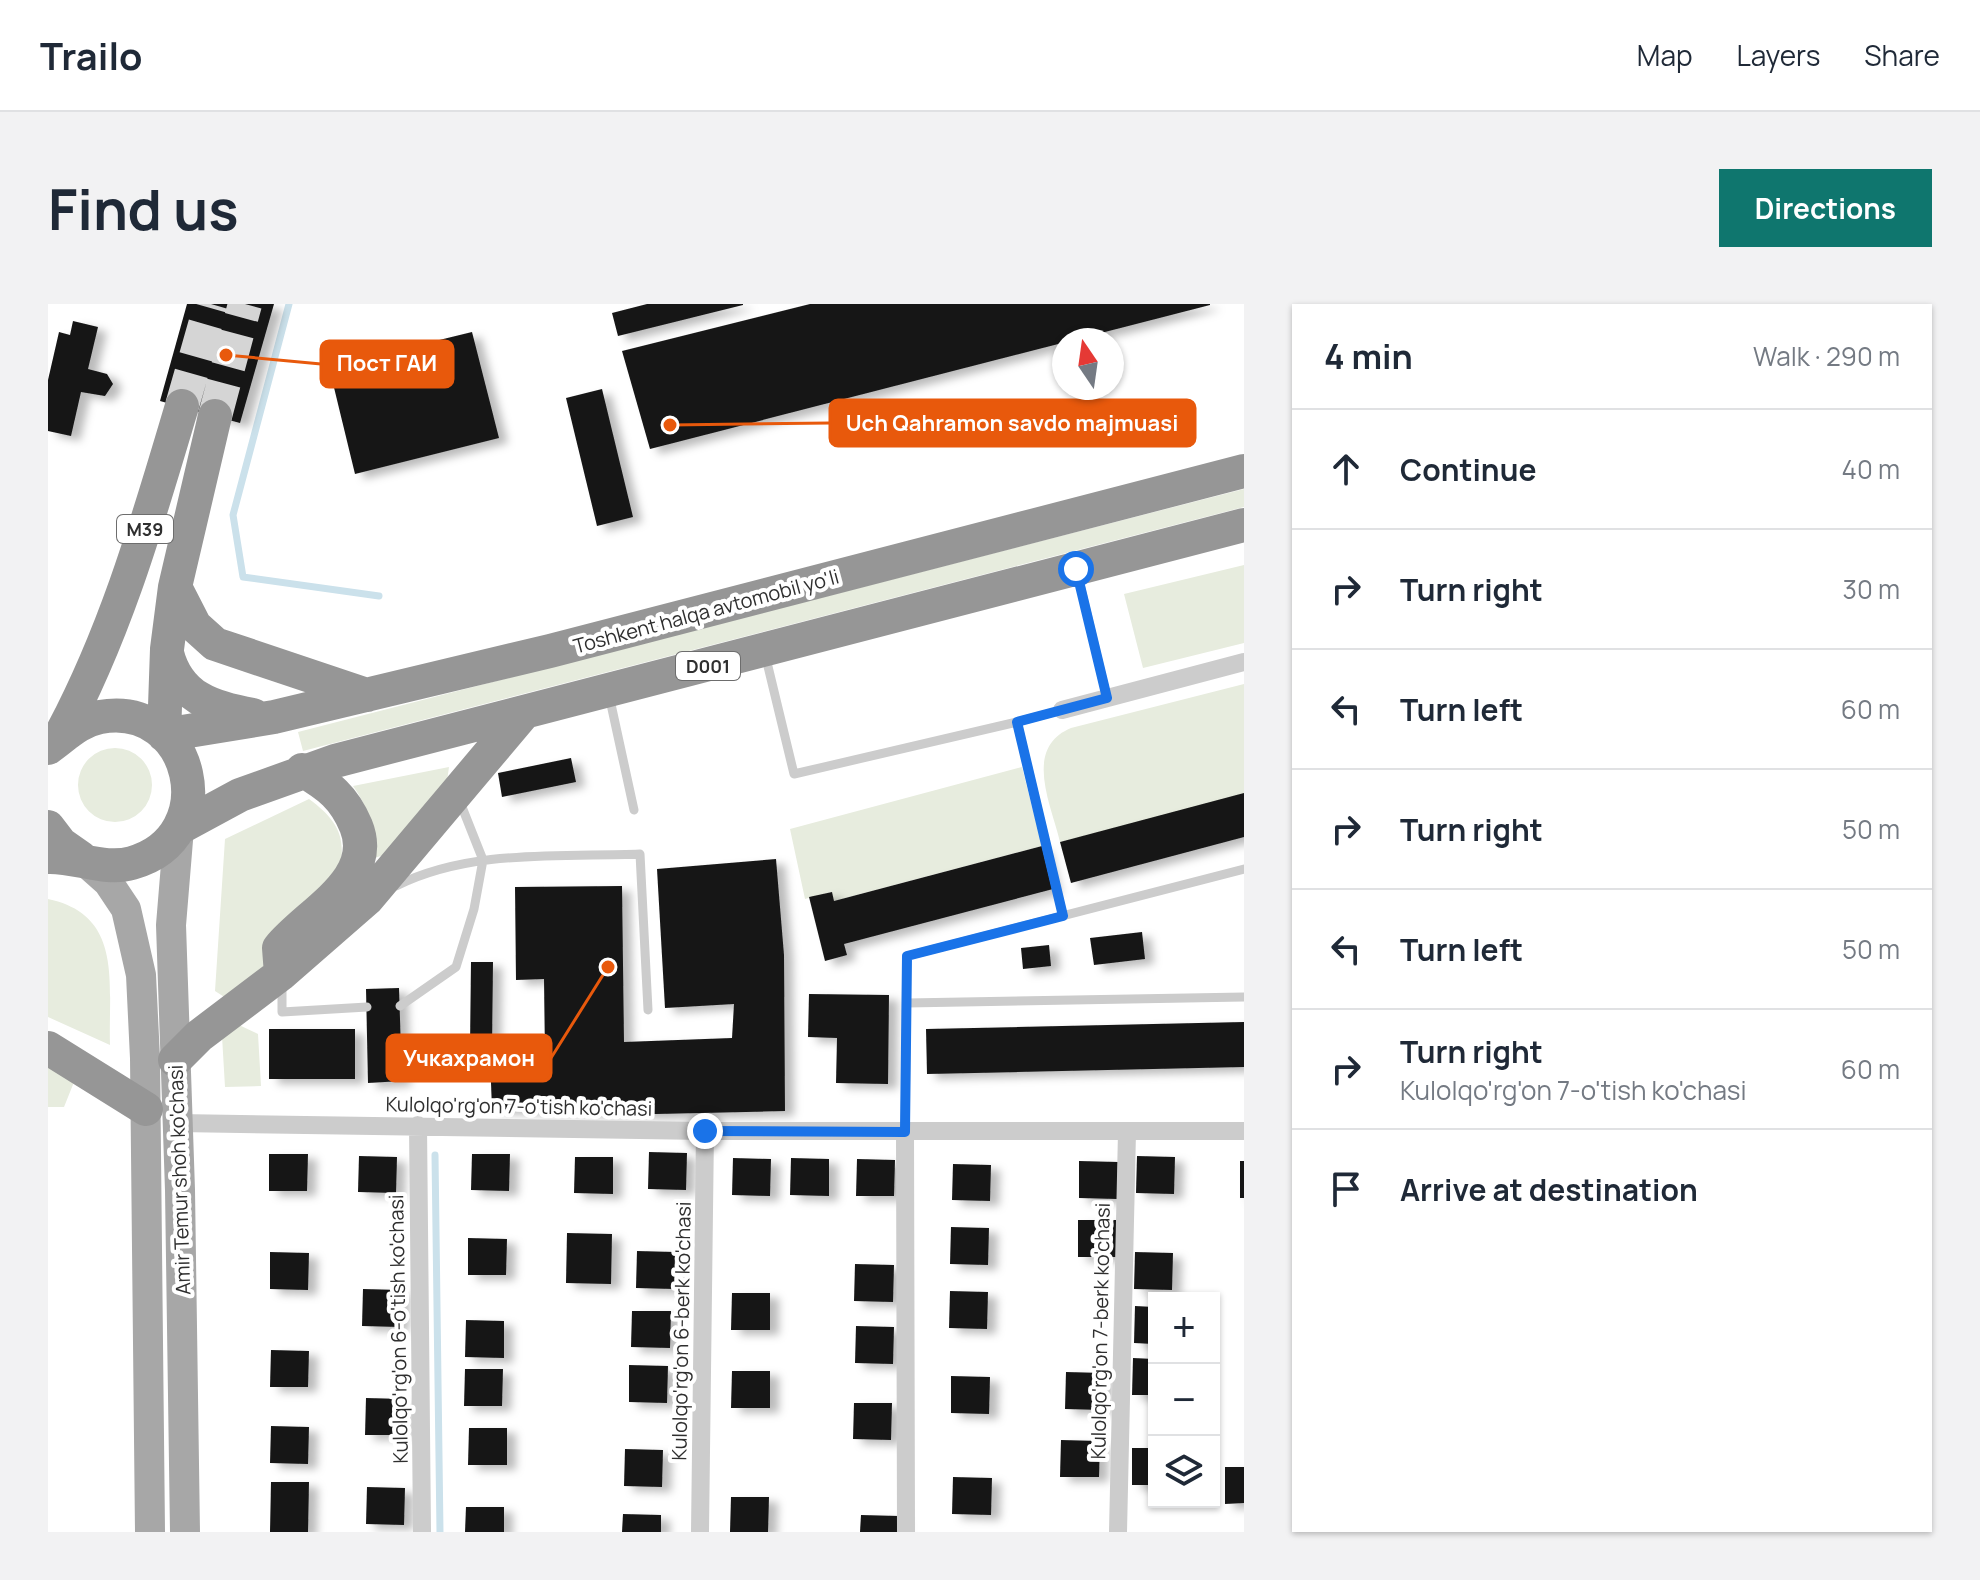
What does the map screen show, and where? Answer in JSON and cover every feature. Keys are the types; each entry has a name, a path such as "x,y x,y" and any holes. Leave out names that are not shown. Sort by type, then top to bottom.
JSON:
{"highway":[{"name":"M39","path":"51,748 102,649 129,583 182,406"},
{"name":"M39","path":"164,735 167,649 175,587 215,416"},
{"name":"Toshkent halqa avtomobil yo'li","path":"164,735 274,717 550,651 1244,471"},
{"name":"D001","path":"179,828 240,795 302,770 1244,525"},
{"path":"175,587 195,626 215,644 367,695"},
{"name":"M39","path":"48,708 102,649"},
{"name":"M39","path":"167,649 179,683 195,695 233,711 274,717"},
{"path":"175,1060 199,1036 281,974 367,899 522,715"},
{"name":"M39","path":"51,748 77,726 99,717 122,716 145,722 164,735"},
{"path":"48,827 61,844 64,857 108,866 129,864 149,857 166,845 179,828 188,799 186,769 164,735"},
{"path":"281,974 279,948 297,926 339,890 358,864 362,848 348,805 333,788 302,770"},
{"path":"48,1048 146,1109"}],"main road":[{"name":"Amir Temur shoh ko'chasi","path":"179,828 171,925 178,1123 185,1532"},
{"name":"Amir Temur shoh ko'chasi","path":"64,857 116,891 133,928 143,1002 150,1532"}],"street":[{"path":"1062,710 1244,662"},
{"name":"Kulolqo'rg'on 7-o'tish ko'chasi","path":"178,1123 705,1131 1244,1131"},
{"name":"Kulolqo'rg'on 6-o'tish ko'chasi","path":"418,1125 422,1532"},
{"name":"Kulolqo'rg'on 6-berk ko'chasi","path":"700,1532 705,1131"},
{"path":"905,1132 906,1532"},
{"name":"Kulolqo'rg'on 7-berk ko'chasi","path":"1118,1532 1127,1132"}],"lane":[{"path":"1076,569 1107,698"},
{"path":"765,651 794,774 1062,710"},
{"path":"609,692 634,810"},
{"path":"1017,722 1063,916"},
{"path":"400,1006 456,967 474,909 483,860 456,791"},
{"path":"367,899 426,874 483,860 640,854 648,1010"},
{"path":"905,1132 907,956 1244,869"},
{"path":"281,974 282,1012 367,1007"},
{"path":"907,1003 1244,997"}],"shaded area":[{"path":"1244,489 1244,507 303,751 298,732"},
{"path":"1244,565 1244,643 1143,668 1124,594"},
{"path":"1244,684 1244,795 1060,842 1044,778 1048,749 1056,737 1071,728"},
{"path":"115,748 129,751 141,759 149,771 152,785 149,799 141,811 129,819 115,822 101,819 89,811 81,799 78,785 81,771 89,759 101,751"},
{"path":"449,767 447,781 389,853 375,858 370,820 353,786"},
{"path":"1022,767 1042,846 834,901 831,892 805,899 790,829"},
{"path":"309,799 326,813 337,829 342,847 339,870 266,971 229,1000 215,991 225,839"},
{"path":"48,899 72,907 89,920 100,936 110,976 110,1045 48,1017"},
{"path":"239,1025 258,1034 261,1086 225,1087 222,1036"},
{"path":"48,1065 76,1077 64,1107 48,1107"}],"building":[{"path":"187,304 274,304 240,423 160,401"},
{"path":"647,304 743,305 618,336 612,313"},
{"path":"810,304 1210,304 1121,328 1052,328 1052,346 650,449 622,351"},
{"path":"73,321 98,327 88,369 107,374 113,384 105,396 81,392 71,436 48,431 48,380 59,332 70,335"},
{"path":"472,332 499,438 355,474 329,367"},
{"path":"602,389 633,517 597,526 566,398"},
{"path":"571,758 576,782 502,797 498,773"},
{"path":"1244,793 1244,837 1071,883 1060,842"},
{"path":"1042,846 1053,889 844,944 847,955 825,961 809,897 832,892 834,901"},
{"path":"776,859 784,955 785,1111 656,1114 492,1109 490,1057 545,1057 544,979 516,980 515,887 622,886 624,1042 732,1038 734,1004 665,1008 657,869"},
{"path":"1142,932 1145,959 1094,965 1090,938"},
{"path":"1049,945 1051,966 1023,969 1021,948"},
{"path":"471,962 493,962 492,1047 470,1047"},
{"path":"399,988 402,1081 368,1083 366,989"},
{"path":"809,994 889,995 888,1084 836,1083 837,1038 808,1037"},
{"path":"1244,1022 1244,1067 927,1074 926,1029"},
{"path":"269,1029 355,1029 355,1079 269,1079"},
{"path":"649,1152 687,1153 686,1190 648,1189"},
{"path":"269,1154 308,1154 307,1191 269,1191"},
{"path":"472,1154 510,1154 509,1191 471,1190"},
{"path":"359,1156 397,1157 396,1193 358,1192"},
{"path":"1137,1156 1175,1157 1174,1194 1136,1193"},
{"path":"575,1157 613,1157 613,1194 574,1193"},
{"path":"733,1158 771,1159 770,1196 732,1195"},
{"path":"791,1158 829,1159 829,1196 790,1195"},
{"path":"857,1159 895,1160 894,1196 856,1196"},
{"path":"1079,1161 1118,1162 1117,1199 1079,1198"},
{"path":"1240,1161 1244,1161 1244,1198 1240,1198"},
{"path":"953,1164 991,1165 990,1201 952,1200"},
{"path":"1078,1220 1116,1220 1116,1257 1078,1257"},
{"path":"951,1227 989,1228 988,1265 950,1264"},
{"path":"567,1233 612,1234 611,1284 566,1283"},
{"path":"468,1238 507,1239 506,1275 468,1275"},
{"path":"637,1251 675,1252 674,1289 636,1288"},
{"path":"270,1252 309,1253 308,1290 270,1289"},
{"path":"1135,1252 1173,1253 1172,1290 1134,1289"},
{"path":"855,1264 894,1265 893,1302 854,1301"},
{"path":"363,1289 401,1290 400,1327 362,1326"},
{"path":"950,1291 988,1292 987,1329 949,1328"},
{"path":"732,1293 770,1293 770,1330 731,1330"},
{"path":"1135,1306 1148,1307 1148,1344 1134,1343"},
{"path":"632,1311 671,1311 670,1348 631,1347"},
{"path":"466,1320 504,1321 504,1358 465,1357"},
{"path":"856,1326 894,1327 893,1364 855,1363"},
{"path":"271,1350 309,1351 308,1387 270,1387"},
{"path":"1133,1358 1148,1359 1148,1395 1132,1395"},
{"path":"629,1365 668,1366 667,1403 629,1402"},
{"path":"465,1369 503,1369 502,1406 464,1406"},
{"path":"732,1371 770,1371 770,1408 731,1408"},
{"path":"1066,1372 1104,1373 1103,1410 1065,1409"},
{"path":"951,1376 990,1377 989,1414 951,1413"},
{"path":"366,1398 404,1399 404,1435 365,1435"},
{"path":"854,1403 892,1403 891,1440 853,1439"},
{"path":"271,1426 309,1427 308,1464 270,1463"},
{"path":"469,1428 507,1428 507,1465 468,1465"},
{"path":"1061,1440 1100,1441 1099,1477 1060,1477"},
{"path":"1132,1448 1148,1448 1148,1485 1132,1485"},
{"path":"625,1449 663,1450 662,1487 624,1486"},
{"path":"1225,1467 1244,1467 1244,1503 1225,1504"},
{"path":"953,1477 992,1478 991,1515 952,1514"},
{"path":"271,1482 309,1482 308,1532 270,1532"},
{"path":"367,1487 405,1488 404,1525 366,1524"},
{"path":"731,1497 769,1497 768,1532 730,1532"},
{"path":"466,1507 504,1507 504,1532 465,1532"},
{"path":"623,1514 661,1515 661,1532 622,1532"},
{"path":"861,1515 899,1516 899,1532 860,1532"}],"waterway":[{"path":"289,304 233,515 243,577 379,596"},
{"path":"435,1155 440,1532"}],"tunnel":[{"path":"182,406 211,304"},
{"path":"215,416 245,304"}],"place":[{"name":"Пост ГАИ","path":"226,355"},
{"name":"Uch Qahramon savdo majmuasi","path":"670,425"},
{"name":"Учкахрамон","path":"608,967"}],"route":[{"path":"705,1131 905,1132 907,956 1063,916 1017,722 1107,698 1076,569"}]}
